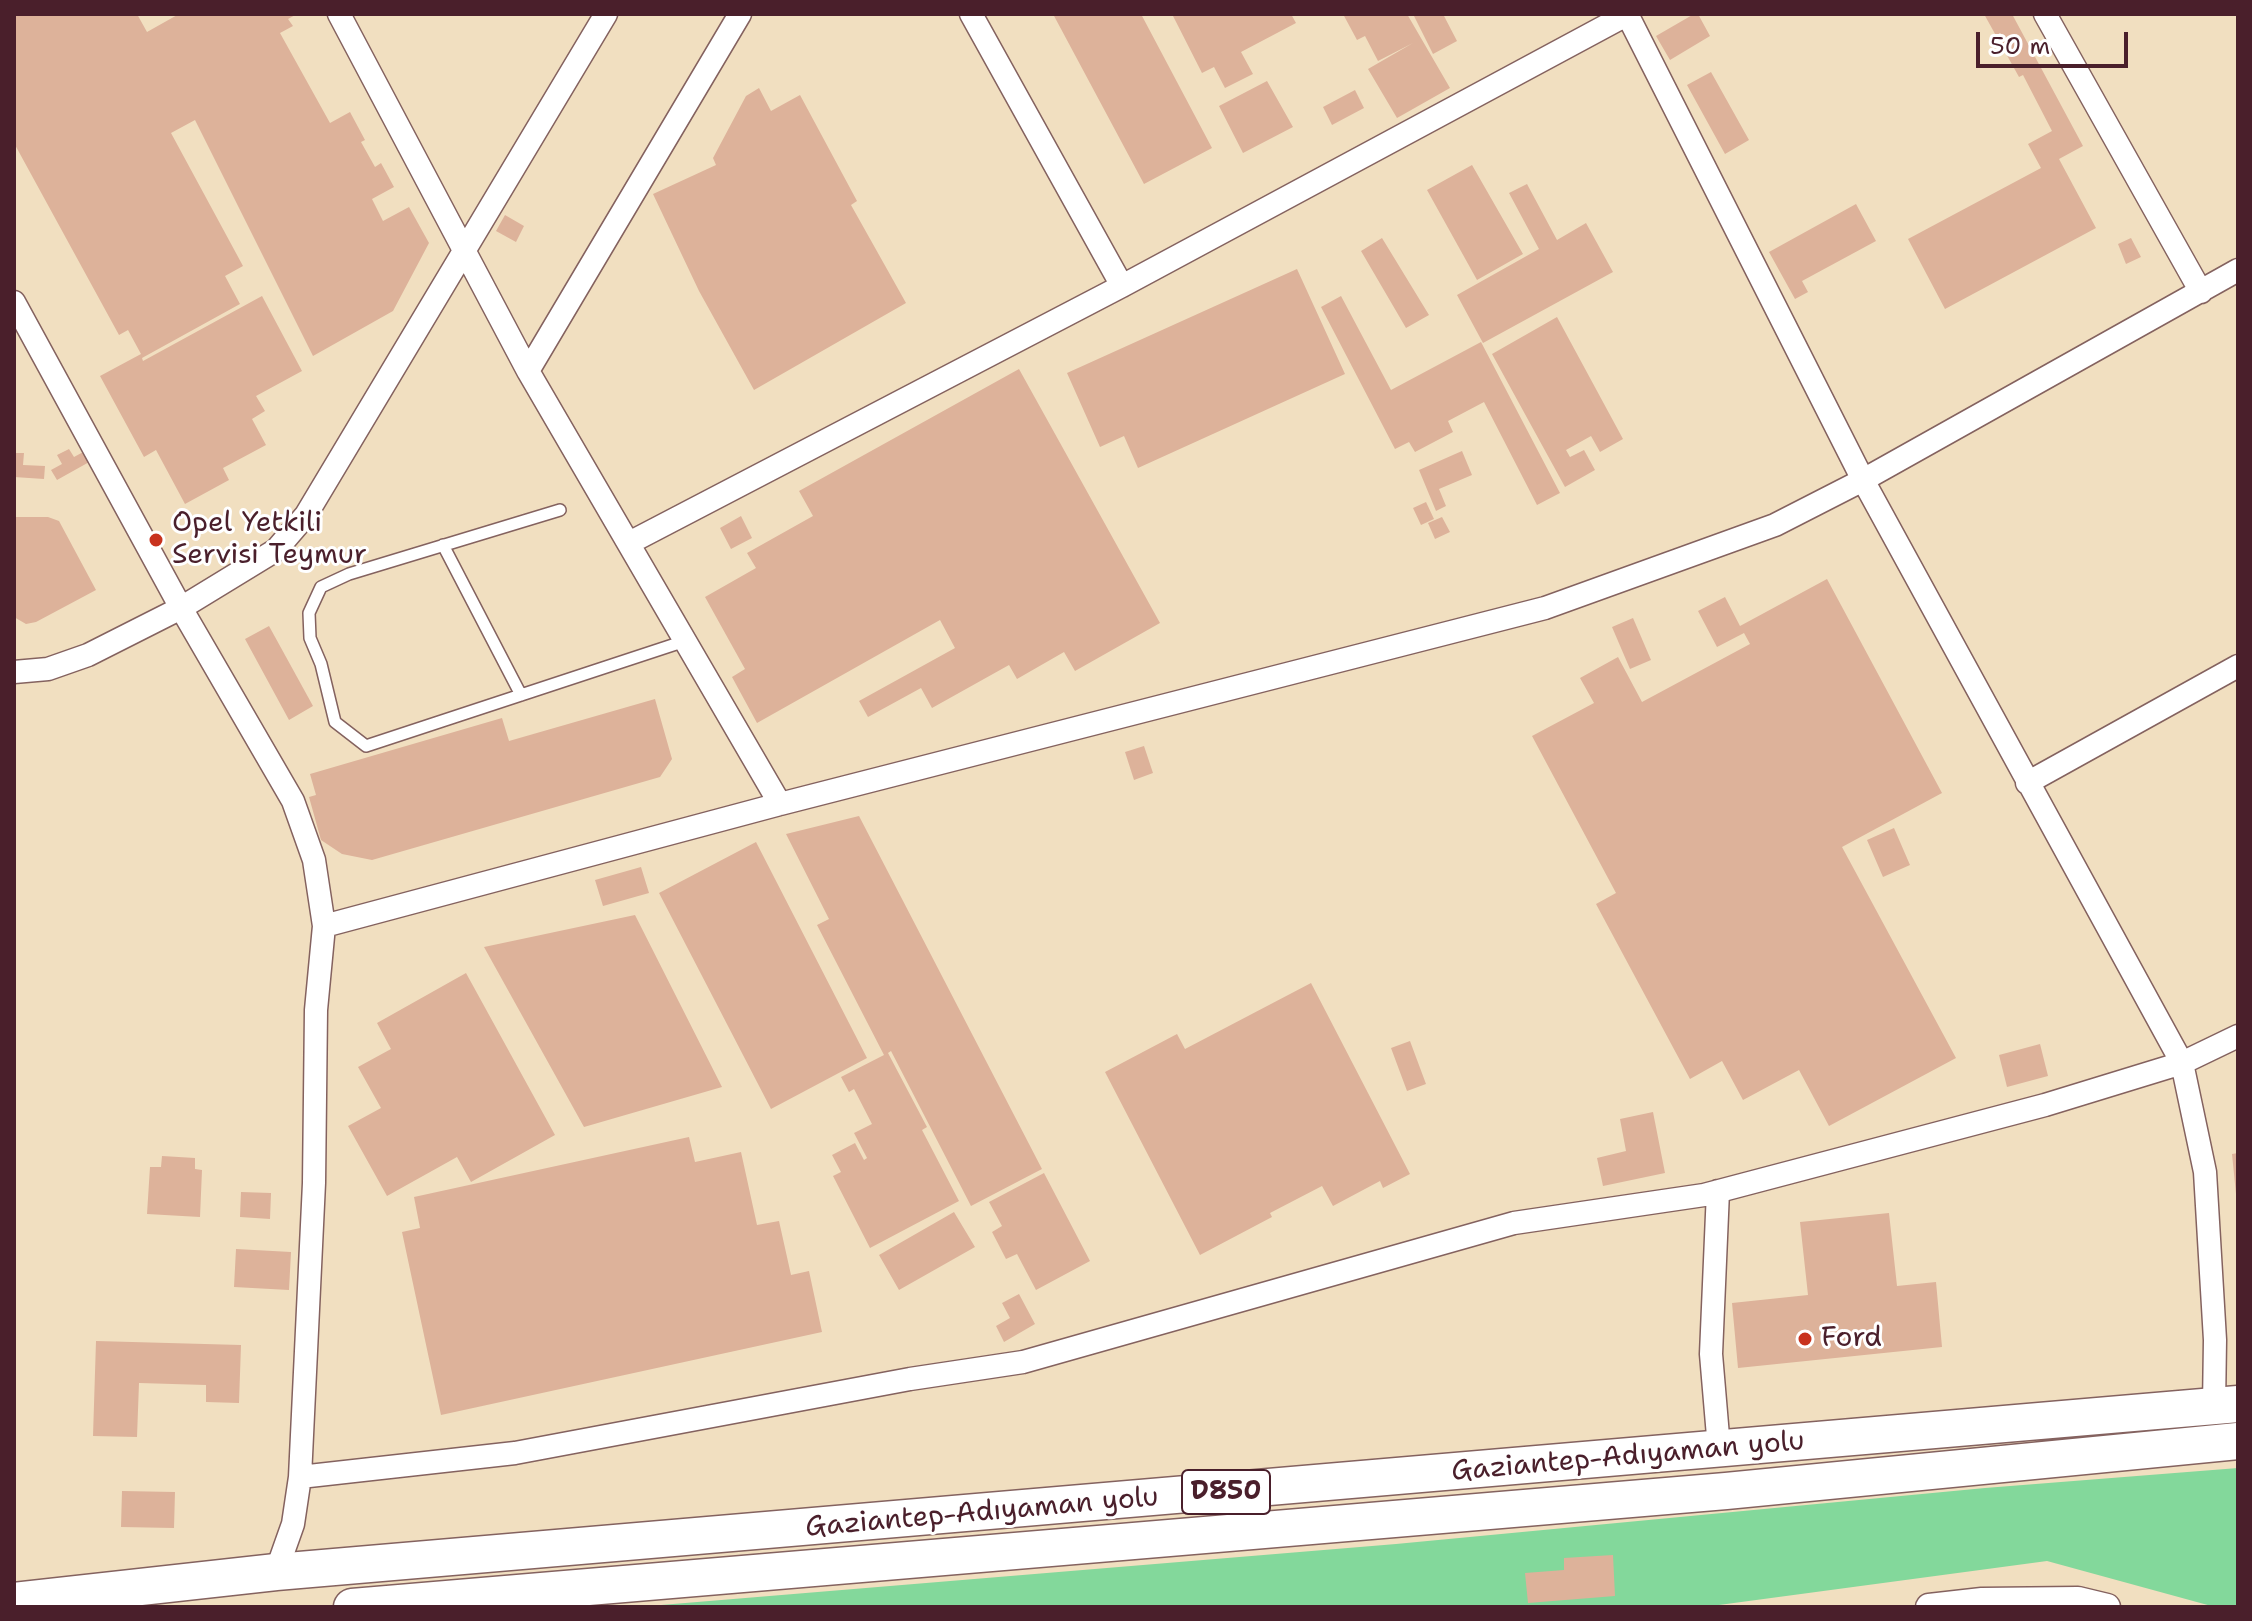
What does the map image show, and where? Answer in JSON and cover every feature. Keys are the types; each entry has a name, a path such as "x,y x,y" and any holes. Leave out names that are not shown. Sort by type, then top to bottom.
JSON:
{"highway":[{"name":"Gaziantep-Adıyaman yolu","path":"14,1601 276,1572 2226,1405"},
{"name":"Gaziantep-Adıyaman yolu","path":"352,1607 1694,1494 2238,1441"},
{"path":"14,1577 131,1571 213,1580"}],"street":[{"path":"339,14 528,371 780,804"},
{"path":"14,672 48,669 88,655 181,608 276,550 306,515 606,14"},
{"path":"528,371 740,14"},
{"path":"971,14 1122,286"},
{"path":"629,543 1122,286 1627,14 1863,480 2182,1063 2205,1172 2215,1340 2226,1405"},
{"path":"2045,14 2201,292"},
{"path":"324,926 780,804 1545,608 1775,525 1863,480 2238,270"},
{"path":"14,302 181,608 293,801 314,860 324,926 316,1010 314,1183 300,1477 293,1524 276,1572"},
{"path":"2027,783 2238,666"},
{"path":"300,1477 515,1453 910,1379 1023,1362 1514,1223 1718,1191 2045,1105 2182,1063 2238,1036"},
{"path":"1718,1191 1711,1354 1719,1448"},
{"path":"1929,1607 1982,1601 2078,1600 2107,1607"}],"lane":[{"path":"560,510 349,574 321,587 309,613 310,638 321,664 335,722 366,746 685,641"},
{"path":"443,545 521,695"}],"green space":[{"path":"2238,1468 2238,1607 2215,1607 2047,1561 1704,1607 637,1607 1396,1544 1985,1488"}],"building":[{"path":"14,14 137,14 147,32 179,14 297,14 288,19 293,26 280,33 330,123 350,112 365,140 361,142 375,167 381,163 394,187 372,199 383,221 409,207 429,243 393,311 313,356 195,120 171,133 243,266 225,276 240,304 142,358 143,361 262,296 302,371 256,396 265,411 252,419 266,445 223,468 229,480 185,504 156,450 144,457 100,376 141,354 128,330 119,335 14,143"},
{"path":"1053,14 1141,14 1212,148 1144,184"},
{"path":"1172,14 1291,14 1296,23 1241,52 1253,74 1225,88 1214,67 1202,73"},
{"path":"1343,14 1407,14 1450,88 1397,118 1368,69 1413,43 1378,61 1365,36 1357,40"},
{"path":"1413,14 1443,14 1457,41 1433,54"},
{"path":"1698,14 1710,36 1670,60 1656,36"},
{"path":"1984,14 2012,14 2083,146 2059,159 2096,228 1945,309 1908,239 2041,168 2028,144 2052,131 2023,75 2019,77"},
{"path":"1711,72 1749,140 1725,154 1687,85"},
{"path":"1267,81 1293,127 1243,153 1219,106"},
{"path":"759,88 771,111 800,95 857,201 851,205 906,303 754,390 699,291 653,194 716,165 713,158 746,96"},
{"path":"1355,90 1364,108 1332,125 1323,107"},
{"path":"1472,165 1523,254 1477,280 1427,190"},
{"path":"1527,184 1557,240 1586,223 1613,272 1483,343 1457,295 1539,249 1509,193"},
{"path":"1856,204 1876,241 1802,281 1808,292 1795,299 1769,252"},
{"path":"505,215 524,226 516,242 496,231"},
{"path":"1382,238 1429,315 1406,328 1361,251"},
{"path":"2131,238 2141,257 2126,264 2118,244"},
{"path":"1297,269 1345,374 1138,468 1124,436 1100,447 1067,373"},
{"path":"1341,296 1391,390 1481,342 1560,493 1537,505 1484,402 1448,421 1453,432 1415,452 1409,442 1395,449 1321,307"},
{"path":"1557,317 1623,439 1600,452 1591,436 1566,450 1570,457 1584,450 1595,470 1565,487 1492,354"},
{"path":"1019,369 1160,623 1075,671 1064,652 1017,679 1009,665 932,708 921,688 868,717 859,701 955,648 940,620 757,723 732,677 745,669 705,597 756,568 747,553 813,516 799,491"},
{"path":"69,449 74,457 85,451 91,461 57,480 51,470 62,464 57,455"},
{"path":"1462,451 1472,475 1439,489 1446,506 1436,511 1419,470"},
{"path":"14,453 24,453 23,465 45,466 44,479 14,477"},
{"path":"1426,502 1434,519 1421,525 1413,508"},
{"path":"741,516 752,538 731,549 720,528"},
{"path":"14,517 48,517 59,521 96,590 36,622 26,624 14,617"},
{"path":"1442,517 1450,532 1435,539 1428,523"},
{"path":"1827,579 1942,793 1842,847 1956,1058 1829,1126 1799,1070 1743,1100 1722,1061 1690,1079 1596,904 1616,893 1532,736 1594,703 1580,678 1618,657 1642,702 1750,644 1744,633 1717,647 1698,611 1725,597 1740,626"},
{"path":"1633,618 1651,660 1630,669 1612,627"},
{"path":"269,626 313,706 289,720 245,639"},
{"path":"655,699 672,759 660,777 372,860 342,854 321,840 309,797 316,795 310,774 502,718 509,741"},
{"path":"1144,746 1153,773 1134,780 1125,752"},
{"path":"859,816 1042,1169 971,1206 891,1051 888,1053 927,1127 922,1130 959,1201 870,1248 833,1176 841,1172 832,1155 855,1143 864,1160 867,1158 854,1133 872,1124 854,1089 849,1092 841,1077 884,1055 817,925 829,919 786,834"},
{"path":"1894,828 1910,865 1883,877 1867,840"},
{"path":"756,842 867,1058 771,1109 659,893"},
{"path":"641,867 649,893 603,906 595,880"},
{"path":"635,915 722,1087 584,1127 484,947"},
{"path":"466,973 555,1135 471,1182 457,1157 387,1196 348,1126 381,1108 358,1067 391,1049 377,1023"},
{"path":"1311,983 1410,1174 1383,1188 1380,1181 1333,1206 1322,1186 1200,1255 1105,1072 1177,1034 1185,1049"},
{"path":"1410,1041 1426,1084 1407,1091 1391,1048"},
{"path":"2040,1044 2048,1076 2007,1087 1999,1055"},
{"path":"1653,1112 1665,1173 1603,1186 1597,1158 1626,1151 1620,1119"},
{"path":"689,1137 695,1162 741,1152 757,1225 779,1221 791,1275 809,1271 822,1332 441,1415 402,1232 420,1228 414,1197"},
{"path":"2238,1153 2238,1194 2236,1194 2232,1154"},
{"path":"162,1156 195,1158 195,1169 202,1170 200,1217 147,1214 150,1167 161,1167"},
{"path":"1044,1173 1090,1261 1036,1290 1017,1254 1006,1259 992,1232 1002,1226 989,1202"},
{"path":"241,1192 271,1193 270,1219 240,1217"},
{"path":"954,1212 975,1247 899,1290 879,1255"},
{"path":"1889,1213 1897,1286 1936,1282 1942,1347 1738,1368 1732,1303 1808,1295 1800,1222"},
{"path":"236,1249 291,1252 289,1290 234,1287"},
{"path":"1019,1294 1035,1324 1004,1342 996,1326 1010,1318 1002,1303"},
{"path":"96,1341 241,1345 239,1403 206,1402 206,1385 139,1383 137,1437 93,1436"},
{"path":"122,1491 175,1492 174,1528 121,1527"},
{"path":"1613,1555 1615,1596 1528,1603 1525,1573 1564,1570 1564,1558"}],"place":[{"name":"Opel Yetkili Servisi Teymur","path":"156,540"},
{"name":"Ford","path":"1805,1339"}]}
